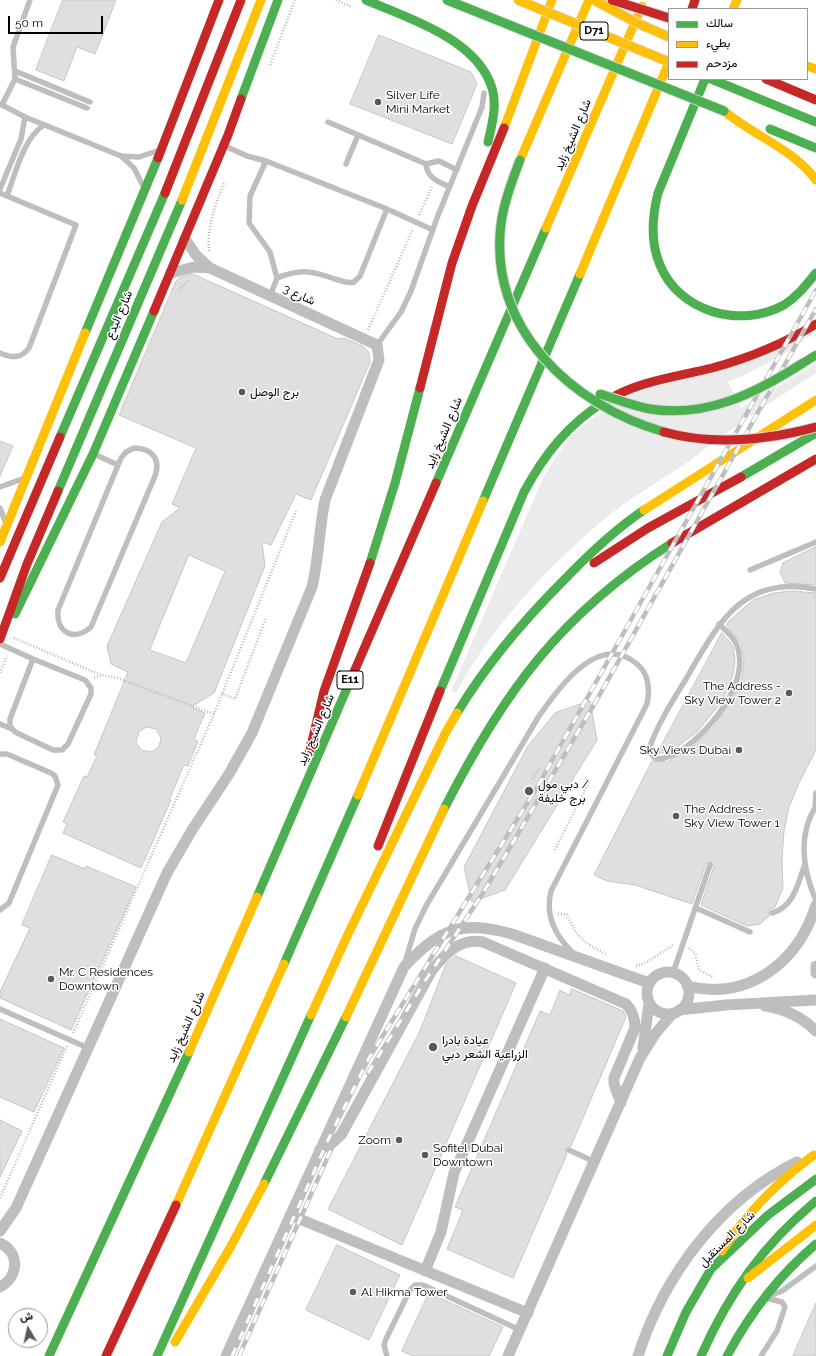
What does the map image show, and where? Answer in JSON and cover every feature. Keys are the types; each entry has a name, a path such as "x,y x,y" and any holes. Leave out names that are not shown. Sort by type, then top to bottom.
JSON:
{"main road":[{"path":"0,542 24,478 164,146 219,0"},
{"name":"شارع البدع","path":"0,578 179,161 241,0"},
{"name":"شارع البدع","path":"0,639 6,625 14,596 27,564 189,183 261,0"},
{"path":"6,625 25,597 94,454 185,239 223,145 278,0"},
{"path":"366,0 453,39 475,57 483,69 493,93 495,116 493,128 478,170 472,206"},
{"path":"447,0 816,148"},
{"name":"D71","path":"518,0 668,62"},
{"path":"297,803 324,691 382,524 406,442 443,292 472,206 513,110 552,0"},
{"path":"589,0 505,197 500,223 499,249 504,288 513,313 525,336 541,357 570,384 589,398 620,416 652,428 686,436 720,439 776,436 816,427"},
{"name":"D71","path":"594,0 637,23 668,37"},
{"path":"612,0 668,18"},
{"name":"شارع الشيخ زايد","path":"49,1356 191,1048 645,0"},
{"path":"106,1356 248,1049 331,859 668,64"},
{"path":"705,80 654,206 652,234 654,247 664,273 683,296 695,304 708,311 736,317 762,314 784,306 803,292 816,273"},
{"path":"713,80 816,122"},
{"path":"768,80 816,100"},
{"path":"724,111 743,127 791,153 802,162 816,180"},
{"path":"373,857 414,754 524,492 539,465 557,441 590,410 615,395 653,380 709,368 747,357 781,343 816,324"},
{"path":"570,384 621,401 651,409 697,410 742,398 772,383 816,355"},
{"path":"157,1356 349,932 446,732 477,680 509,638 587,556 626,522 816,400"},
{"path":"552,594 638,534 777,457 816,433"},
{"path":"166,1356 213,1278 286,1139 339,1034 445,807 492,721 528,670 569,623 617,581 642,563 696,529 816,459"},
{"path":"349,932 352,912 367,872"},
{"path":"711,1269 727,1243 748,1214 779,1182 815,1153"},
{"name":"شارع المستقبل","path":"667,1356 686,1312 711,1269 768,1216 816,1179"},
{"path":"701,1356 715,1326 753,1263 771,1240 792,1220 816,1202"},
{"path":"738,1286 816,1225"},
{"path":"728,1356 747,1321 764,1297 782,1276 816,1244"}],"street":[{"name":"شارع 3","path":"185,239 196,255 210,268 377,345"},
{"name":"شارع 3","path":"171,273 194,267 210,268"},
{"path":"0,1230 16,1208 167,873 188,835 241,754 264,704 312,587 316,571 321,519 325,500 379,361 377,345"},
{"path":"687,986 710,990 727,989 745,985 766,975 784,959 798,941 810,921 816,905"},
{"path":"226,1356 404,967 423,946 438,936 455,929 473,926 491,928 512,934 649,983"},
{"path":"320,1149 330,1145 340,1135 427,978 442,959 458,945 475,941 483,942 620,1000 631,1009 634,1015 635,1028 614,1078 614,1084 621,1103"},
{"path":"816,966 816,973"},
{"path":"425,1271 440,1232 454,1173 545,968"},
{"path":"508,1356 640,1058 655,1034 687,999 687,986 679,975 673,973 659,974 649,983 647,990 649,1003 646,1031 640,1058"},
{"path":"649,1003 660,1012 749,1003 816,1000"},
{"path":"749,1003 789,1012 816,1031"},
{"path":"638,1356 647,1332 668,1289 708,1231 724,1214 760,1184 815,1153"},
{"path":"290,1215 528,1313"},
{"path":"0,1243 9,1249 13,1254 15,1266 11,1278 0,1287"}],"lane":[{"path":"30,0 13,47 16,70 15,79 1,104 25,117 121,156 130,158 148,155 164,146"},
{"path":"16,70 90,102"},
{"path":"15,79 87,108"},
{"path":"377,345 405,304 449,187 482,107 485,85"},
{"path":"0,189 21,140 25,117"},
{"path":"328,122 426,164 439,162 457,170"},
{"path":"7,196 28,141 35,132 44,125"},
{"path":"346,164 358,135"},
{"path":"223,145 247,156 266,161 433,230"},
{"path":"121,156 134,168 139,176 144,193"},
{"path":"266,161 250,196 249,223 270,252 277,278 270,296"},
{"path":"426,164 429,175 435,180 449,187"},
{"path":"0,193 76,225 29,348 20,356 14,357 0,353"},
{"path":"277,278 289,273 305,271 345,282 354,282 360,276 387,210"},
{"path":"134,448 143,448 151,452 156,459 158,468 91,627 84,633 76,635 67,633 61,627 57,619 58,610 118,465 126,452 134,448"},
{"path":"94,454 118,465"},
{"path":"0,487 24,478"},
{"path":"0,508 6,525"},
{"path":"750,570 816,542"},
{"path":"719,624 730,634 737,646 740,660 732,689 725,704 716,718 694,741 666,758 660,760 655,758 649,749 651,744 683,683 719,624 731,610 746,599 763,591 781,586 800,585 816,588"},
{"path":"0,644 88,683 91,688 91,694 68,744 62,750 53,750 0,724"},
{"path":"404,967 420,917 539,716 560,689 591,659 611,653 631,659 644,674 648,683 649,694 647,704 554,883 549,900 550,917 560,939 580,958"},
{"path":"12,729 10,719 33,659"},
{"path":"0,754 7,754 51,773 55,776 58,785 9,903 0,910"},
{"path":"816,793 815,807 805,835 805,864 816,901"},
{"path":"772,913 779,911 790,902 805,864"},
{"path":"673,973 710,865"},
{"path":"696,908 750,932"},
{"path":"0,1009 88,1048"},
{"path":"569,1150 595,1162"},
{"path":"764,1297 782,1291 816,1266"},
{"path":"387,1356 384,1345 386,1339 410,1290 416,1285 423,1285 520,1330"},
{"path":"761,1356 777,1331 785,1307 782,1302 764,1297"}],"path":[{"path":"364,340 435,180"},
{"path":"0,1198 214,714 296,511"},
{"path":"222,694 235,699 266,618"},
{"path":"88,683 102,675 109,676 214,714"},
{"path":"532,779 540,767"},
{"path":"555,850 588,782"},
{"path":"550,917 558,914 567,914 570,924 587,945 608,955"},
{"path":"629,963 636,966 641,965 675,944 691,948 695,953 700,970 712,977 719,976"}],"shaded area":[{"path":"816,332 774,360 728,382 741,408 816,364 816,373 742,422 687,463 631,499 602,521 560,559 521,600 486,645 470,668 456,693 451,691 543,478 559,452 574,433 633,388"}],"building":[{"path":"63,0 116,0 95,54 77,47 64,81 36,70"},
{"path":"379,35 471,72 477,84 452,144 350,104"},
{"path":"193,274 338,339 344,338 363,346 369,353 370,362 311,500 296,494 271,545 262,542 265,566 214,693 191,707 205,713 194,739 198,741 188,766 184,765 169,800 171,800 141,868 63,833 67,824 63,822 84,776 87,777 97,756 94,755 128,672 111,664 107,646 162,522 180,508 172,504 196,448 119,415 176,281 179,278","holes":["189,555 225,571 186,663 150,650","147,727 156,729 161,738 159,747 151,752 141,750 136,742 139,732"]},
{"path":"0,441 13,446 0,476"},
{"path":"816,547 816,585 785,583 780,572 783,563"},
{"path":"791,591 816,593 816,750 789,807 784,831 782,859 783,888 775,907 768,911 769,916 760,924 747,926 701,905 714,866 711,861 706,864 692,904 635,885 607,881 594,875 652,761 667,762 690,749 715,725 735,694 742,677 744,660 741,643 727,626 728,622 753,600 774,593"},
{"path":"722,633 733,646 735,660 733,675 728,690 719,705 697,732 673,750 657,754"},
{"name":"دبي مول / برج خليفة","path":"590,701 597,740 505,890 472,902 464,867 528,746 555,713"},
{"path":"52,855 85,869 86,866 136,887 71,1030 0,998 0,992 30,928 22,925"},
{"path":"456,956 516,983 402,1245 328,1209 420,1031 446,964"},
{"path":"572,989 623,1011 626,1017 571,1146 565,1149 567,1154 513,1278 447,1249 463,1210 455,1207 540,1011 550,1015 560,990 569,995"},
{"path":"0,1019 64,1048 34,1112 0,1097"},
{"path":"0,1120 22,1131 0,1177"},
{"name":"Al Hikma Tower","path":"337,1245 400,1275 369,1340 306,1310"},
{"path":"429,1293 503,1327 489,1356 413,1356 402,1351"},
{"path":"816,1303 816,1356 793,1356"}],"railway":[{"path":"232,1356 329,1138 369,1058 536,789 816,290"},
{"path":"368,1073 425,981 483,893 595,703 816,309"},
{"path":"239,1356 334,1143"}],"traffic: fast":[{"path":"241,99 278,0"},
{"path":"366,0 420,22 455,42 470,54 482,69 491,85 493,92 494,114 488,142"},
{"path":"447,0 724,111"},
{"path":"705,80 658,193 656,202 653,220 653,238 660,265 669,281 681,294 696,305 713,312 730,315 749,315 767,312 789,302 816,273"},
{"path":"713,80 816,122"},
{"path":"770,129 816,148"},
{"path":"85,333 158,158"},
{"path":"520,160 502,216 500,262 508,297 522,328 543,357 568,382 597,403 630,420 664,432"},
{"path":"60,437 165,193"},
{"path":"58,491 182,200"},
{"path":"436,483 546,228"},
{"path":"483,501 580,274"},
{"path":"15,614 93,454 154,311"},
{"path":"803,363 816,355"},
{"path":"600,394 650,409 671,411 691,410 730,401 767,384 803,363"},
{"path":"370,563 395,483 420,388"},
{"path":"440,691 524,492 540,465 558,441 579,420 604,402"},
{"path":"741,477 816,433"},
{"path":"457,713 493,660 534,611 592,552 612,534 644,510"},
{"path":"444,809 489,728 538,659 566,628 597,598 632,570 672,543"},
{"path":"257,897 354,672"},
{"path":"284,964 358,795"},
{"path":"157,1356 311,1015"},
{"path":"264,1184 346,1017"},
{"path":"49,1356 189,1052"},
{"path":"667,1356 686,1312 711,1269 768,1215 816,1179"},
{"path":"701,1356 723,1311 749,1271 780,1235 816,1201"},
{"path":"727,1356 755,1310 777,1282 816,1244"}],"traffic: slow":[{"path":"182,200 261,0"},
{"path":"518,0 668,62"},
{"path":"504,128 552,0"},
{"path":"520,160 589,0"},
{"path":"594,0 637,23 668,37"},
{"path":"733,8 737,0"},
{"path":"546,228 642,6"},
{"path":"580,274 668,64"},
{"path":"808,66 816,69"},
{"path":"724,111 796,159 816,180"},
{"path":"0,542 85,333"},
{"path":"644,510 816,400"},
{"path":"358,795 483,501"},
{"path":"311,1015 349,932 446,732 457,713"},
{"path":"346,1017 444,809"},
{"path":"189,1052 257,897"},
{"path":"176,1205 284,964"},
{"path":"722,1251 752,1211 775,1187 814,1155"},
{"path":"175,1342 231,1246 264,1184"},
{"path":"748,1278 816,1225"}],"traffic: jam":[{"path":"158,158 219,0"},
{"path":"165,193 241,0"},
{"path":"612,0 668,18"},
{"path":"692,8 695,0"},
{"path":"768,80 816,100"},
{"path":"154,311 228,135 241,99"},
{"path":"420,388 452,263 472,206 504,128"},
{"path":"604,402 643,384 712,368 739,360 791,338 816,324"},
{"path":"664,432 702,439 740,440 797,432 816,427"},
{"path":"0,578 60,437"},
{"path":"672,543 816,459"},
{"path":"594,563 648,528 741,477"},
{"path":"354,672 436,483"},
{"path":"0,639 27,564 58,491"},
{"path":"310,750 324,691 370,563"},
{"path":"378,846 440,691"},
{"path":"106,1356 176,1205"}],"place":[{"name":"Silver Life Mini Market","path":"378,102"},
{"name":"برج الوصل","path":"242,392"},
{"name":"The Address - Sky View Tower 2","path":"789,693"},
{"name":"Sky Views Dubai","path":"739,750"},
{"name":"دبي مول / برج خليفة","path":"529,791"},
{"name":"The Address - Sky View Tower 1","path":"676,816"},
{"name":"Mr. C Residences Downtown","path":"51,979"},
{"name":"عيادة بادرا الزراعية الشعر دبي","path":"433,1047"},
{"name":"Zoom","path":"399,1140"},
{"name":"Sofitel Dubai Downtown","path":"425,1155"},
{"name":"Al Hikma Tower","path":"353,1292"}]}
